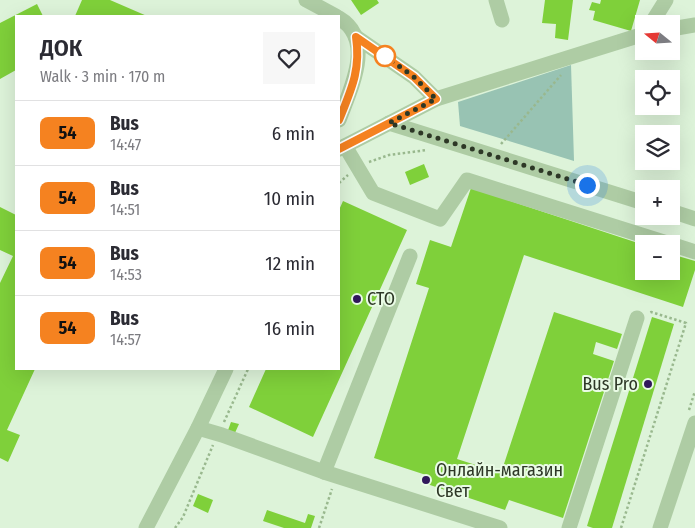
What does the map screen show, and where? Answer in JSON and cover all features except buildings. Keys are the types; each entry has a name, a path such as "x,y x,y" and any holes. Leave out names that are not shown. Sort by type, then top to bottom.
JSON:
{"street":[{"path":"306,0 333,15"},
{"path":"496,0 502,20"},
{"path":"657,15 666,0"},
{"path":"340,19 344,21 356,37 414,77 436,99"},
{"path":"680,28 695,25"},
{"path":"340,117 354,81 359,55 356,37"},
{"path":"635,37 436,99 342,147 373,193 440,219 467,180 641,235"},
{"path":"389,123 635,200"},
{"path":"680,214 695,219"},
{"path":"680,247 695,252"},
{"path":"330,473 410,256"},
{"path":"569,528 637,318"},
{"path":"146,528 226,370"},
{"path":"660,528 695,424"},
{"path":"198,428 500,528"}],"path":[{"path":"491,155 579,54"},
{"path":"621,528 686,323 651,312 637,318"},
{"path":"175,528 183,517 248,370"},
{"path":"319,528 330,473"}],"green space":[{"path":"571,65 574,161 460,126 458,102"}],"bus line":[{"name":"54","path":"340,117 354,81 359,55 356,37 414,77 436,99 340,148"}],"place":[{"name":"СТО","path":"357,299"},
{"name":"Bus Pro","path":"648,384"},
{"name":"Онлайн-магазин Свет","path":"426,480"}],"route":[{"path":"385,56 414,77 436,99 389,123 587,185"}]}
